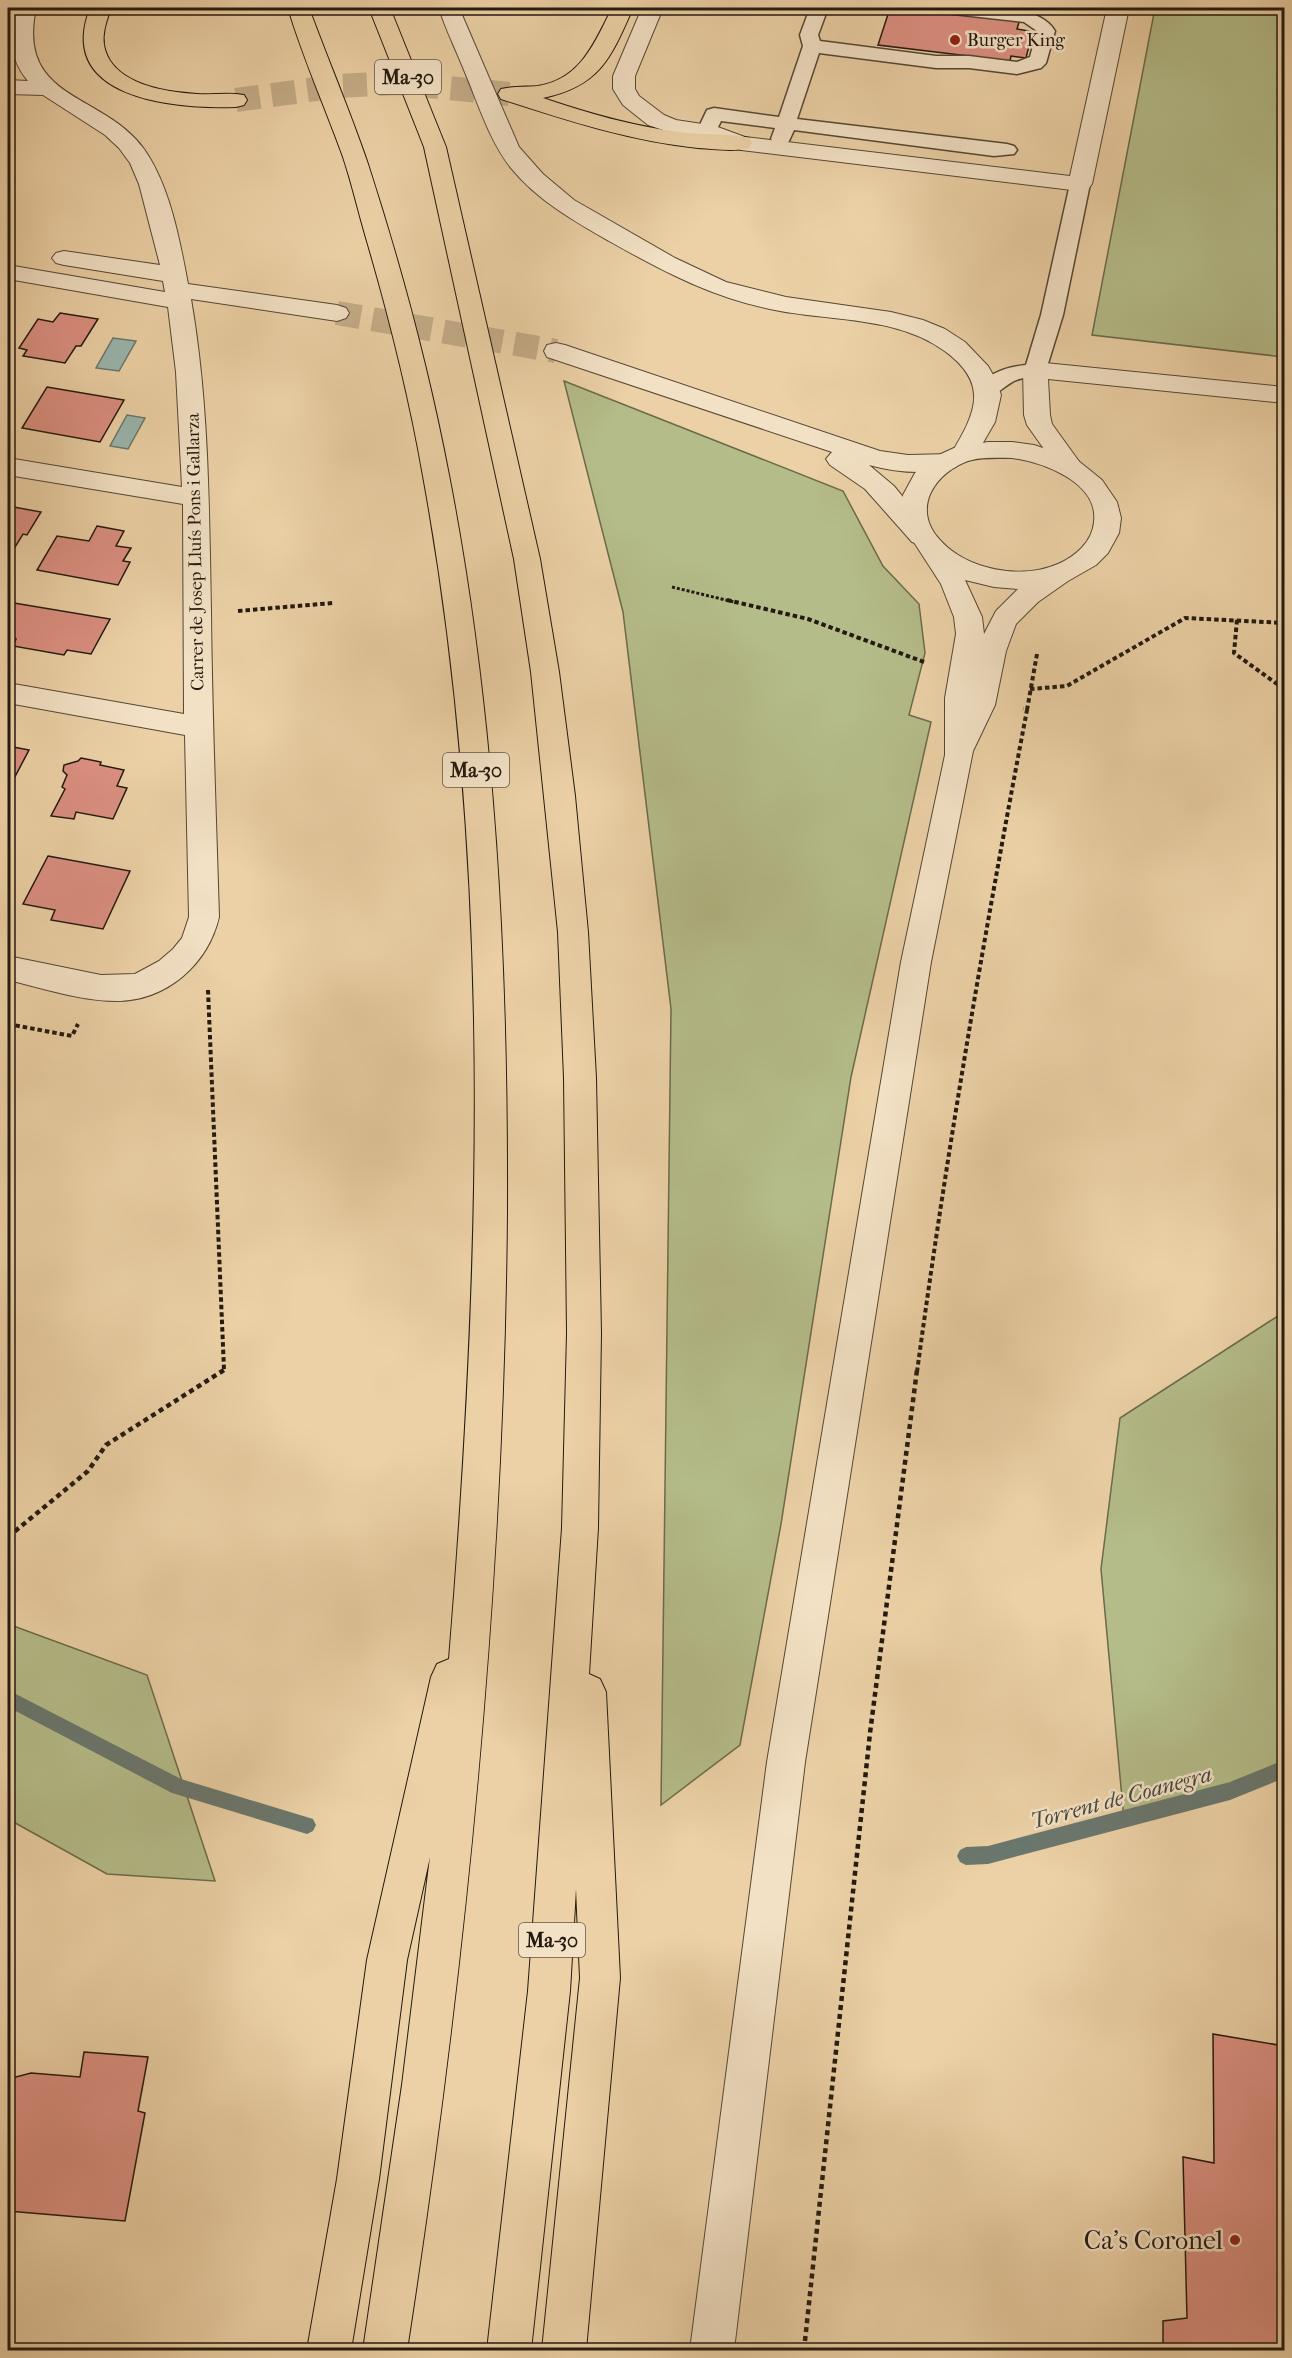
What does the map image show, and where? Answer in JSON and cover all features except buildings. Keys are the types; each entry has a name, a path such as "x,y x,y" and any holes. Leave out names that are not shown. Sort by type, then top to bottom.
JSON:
{"highway":[{"path":"100,8 93,37 94,48 106,69 116,77 141,90 174,99 195,102 236,100"},
{"name":"Ma-30","path":"298,8 318,55 357,164 383,246 404,324 447,525 463,634 475,754 484,885 490,1030 491,1187 487,1362 477,1555 458,1777 431,2025 385,2350"},
{"name":"Ma-30","path":"379,8 435,147 450,203 522,536 545,672 573,932 580,1078 584,1333 580,1528 549,1991 509,2350"},
{"path":"621,8 605,47 591,69 578,78 544,91 509,94 618,129 704,143 741,143"},
{"path":"564,2350 600,1978 580,1528"},
{"path":"329,2350 358,2179 387,1960 477,1555"}],"street":[{"name":"Carrer de Josep Lluís Pons i Gallarza","path":"8,968 106,987 135,987 162,975 190,951 200,935 204,916 198,727 197,498 191,400 178,289 152,189 144,168 133,150 106,125 47,89 33,72 24,53 21,35 25,8"},
{"path":"449,8 508,148 519,165 539,186 555,197 675,268 717,287 757,299 890,319 924,328 958,349 969,359 980,372 987,390 985,411 956,458 928,472 914,494 913,514 926,542 944,558 968,571 1000,579 1033,579 1063,574"},
{"path":"652,8 624,76 624,89 638,108 656,120 672,126 707,131 741,143 1080,184 1118,8"},
{"path":"8,87 47,89"},
{"path":"8,250 178,289"},
{"path":"8,272 178,289 337,313"},
{"path":"556,351 890,463 921,465 977,451 1018,450 1041,455 1070,467 1094,486 1106,506 1108,519 1103,540 1090,558 1026,598 1004,620 990,660 971,700 959,755 916,962 786,1762 712,2350"},
{"path":"1070,467 1036,416 1035,370 1284,395"},
{"path":"733,412 858,469 884,491 926,542 954,584 968,617 971,700"},
{"path":"8,466 197,498"},
{"path":"8,693 198,727"}],"lane":[{"path":"778,148 810,52 809,35 819,8"},
{"path":"810,52 936,63 969,62 1017,68 1034,64 1039,59 1046,31 1043,25 1035,20 1027,17 953,8"},
{"path":"810,52 1021,86"},
{"path":"707,131 714,114 1007,150"},
{"path":"852,157 860,133"},
{"path":"930,166 937,143"},
{"path":"987,390 1009,374 1035,370 1052,315 1080,184"}],"path":[{"path":"672,587 808,619 934,666 929,686 933,692 1028,710"},
{"path":"236,611 333,603"},
{"path":"1030,689 1067,686 1185,618 1284,623"},
{"path":"1237,620 1234,653 1284,689"},
{"path":"804,2350 849,1913 882,1634 922,1339 960,1083 1038,645"},
{"path":"8,1538 88,1471 106,1445 224,1370 207,987"}],"green space":[{"path":"1155,8 1284,8 1284,357 1092,335"},
{"path":"564,381 843,491 883,566 919,604 925,653 909,715 931,722 851,1077 781,1524 740,1745 661,1805 671,1009 623,612"},
{"path":"1284,1312 1284,1769 1230,1791 1124,1820 1101,1569 1120,1418"},
{"path":"8,1624 147,1675 215,1881 107,1874 8,1819"}],"water":[{"path":"113,338 136,341 119,371 96,368"},
{"path":"127,415 145,418 128,449 110,446"}],"waterway":[{"name":"Torrent de Coanegra","path":"8,1698 178,1787 307,1825"},
{"name":"Torrent de Coanegra","path":"966,1856 988,1855 1230,1791 1284,1769"}],"tunnel":[{"path":"236,100 338,86 397,83 509,94"},
{"path":"337,313 556,351"}],"place":[{"name":"Burger King","path":"955,40"},
{"name":"Ca's Coronel","path":"1235,2240"}]}
